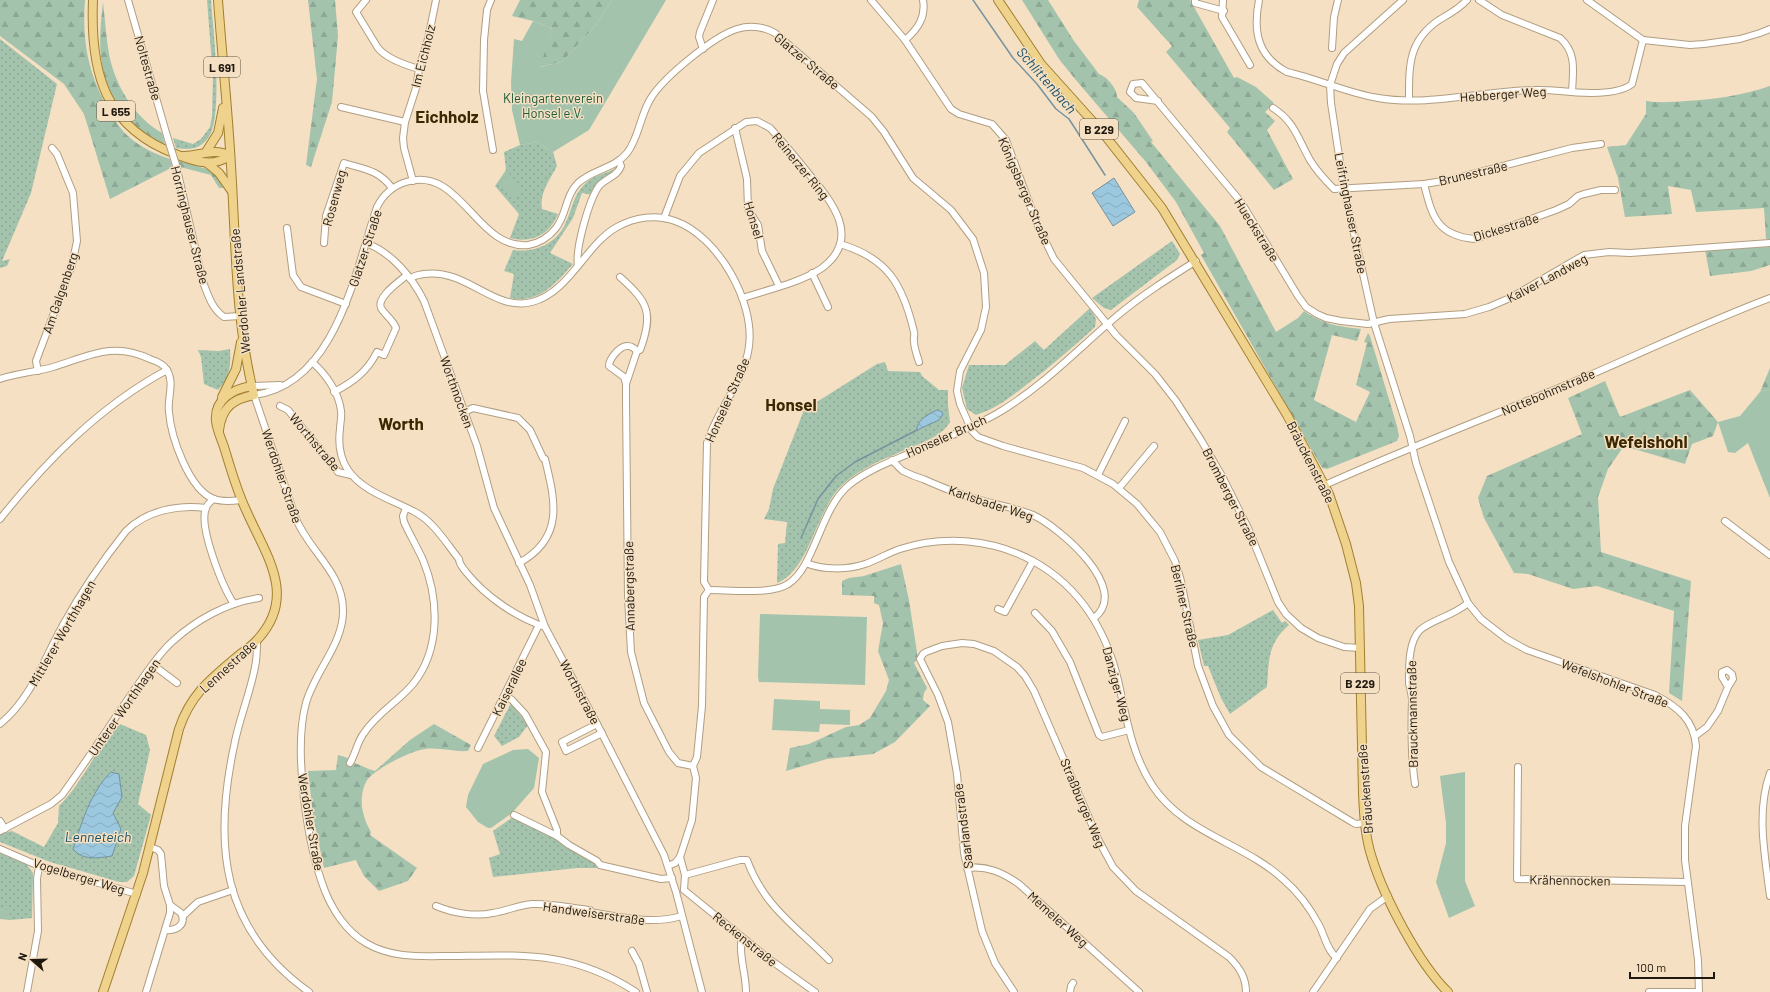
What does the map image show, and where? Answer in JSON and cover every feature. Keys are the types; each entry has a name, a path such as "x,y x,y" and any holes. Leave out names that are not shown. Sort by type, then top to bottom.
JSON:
{"main road":[{"name":"L 655","path":"93,0 92,36 94,55 98,74 110,101 121,118 134,132 150,143 179,156"},
{"name":"L 691","path":"218,0 232,195"},
{"name":"Bräuckenstraße","path":"998,0 1041,64 1103,134 1162,208 1196,261 1297,432 1325,485 1342,532 1356,583 1359,606 1365,823 1372,857 1388,896 1426,966 1438,983 1448,992"},
{"name":"L 691","path":"206,152 212,146 218,133 225,97"},
{"path":"179,156 217,151 230,156"},
{"name":"L 691","path":"179,156 207,163 218,162 230,156"},
{"name":"L 691","path":"207,163 223,177 232,195"},
{"name":"Werdohler Landstraße","path":"232,195 240,316 252,386"},
{"path":"216,410 236,369 242,334"},
{"path":"216,410 222,399 232,392 240,388 252,386"},
{"name":"Werdohler Straße","path":"252,386 254,395"},
{"name":"Lennestraße","path":"220,435 221,420 228,407 240,398 254,395"},
{"name":"Lennestraße","path":"103,992 137,894 184,712 205,685 257,640 266,630 276,604 277,584 264,547 241,500 216,421 216,410"}],"street":[{"name":"Noltestraße","path":"128,0 167,136"},
{"path":"366,0 356,12 378,48 382,53 419,69"},
{"name":"Im Eichholz","path":"413,181 404,148 403,138 405,122 416,88 419,69 428,39 436,0"},
{"path":"491,0 487,10 484,40 483,91 493,150"},
{"path":"703,49 700,32 713,0"},
{"name":"Königsberger Straße","path":"871,0 905,40 951,109 959,114 992,124 1006,140 1038,224 1054,259 1107,325"},
{"path":"905,40 912,34 924,15 922,0"},
{"path":"1195,0 1195,3 1224,12"},
{"path":"1223,0 1224,12 1222,17 1250,65"},
{"name":"Hebberger Weg","path":"1259,0 1256,17 1259,43 1265,53 1280,68 1287,72 1378,98 1410,100 1527,90 1592,93 1628,87 1632,84 1643,40"},
{"path":"1332,48 1334,18 1338,0"},
{"name":"Leifringhauser Straße","path":"1403,0 1344,52 1330,85 1331,102 1344,189 1374,323 1410,436 1412,448"},
{"path":"1410,100 1410,59 1419,39 1428,28 1462,6 1467,0"},
{"path":"1479,0 1502,15 1560,38 1565,42 1571,51 1574,62 1572,92"},
{"path":"1587,0 1643,40 1690,45 1704,44 1740,39 1770,29"},
{"name":"Glatzer Straße","path":"254,395 271,392 304,373 334,330 346,304 379,204 392,188 413,181 432,182 447,189 488,229 504,241 521,245 530,244 546,238 557,227 568,197 578,183 596,171 609,167 619,161 628,152 652,96 670,76 703,49 737,29 754,27 763,28 775,33 872,117 884,132 914,178 951,210 973,239 981,262 986,286 986,307 981,330 960,371 958,387 960,404 969,427"},
{"name":"Hueckstraße","path":"1158,101 1241,202 1288,281 1306,307 1326,318 1368,324 1374,323"},
{"path":"341,107 405,122"},
{"path":"1273,108 1283,114 1293,126 1310,160 1326,182 1334,188 1344,189"},
{"name":"Reinerzer Ring","path":"664,218 677,182 689,164 706,147 746,122 757,122 768,126 834,207 841,224 840,244 829,262 812,273 742,298"},
{"name":"Honsel","path":"736,128 747,178 748,209 758,225 762,251 778,286"},
{"name":"Horringhauser Straße","path":"167,136 176,165 203,282 219,313 224,317 240,316"},
{"name":"Brunestraße","path":"1344,189 1424,184 1449,180 1572,148 1601,144"},
{"name":"Am Galgenberg","path":"38,370 36,361 72,265 77,241 73,193 57,154 52,148"},
{"path":"578,266 578,248 594,194 604,181 620,171 621,166 619,161"},
{"name":"Rosenweg","path":"324,243 326,216 344,163 379,174 392,188"},
{"name":"Dickestraße","path":"1424,184 1433,215 1442,228 1461,238 1475,239 1556,210 1569,204 1578,196 1601,190 1615,190"},
{"name":"Honseler Straße","path":"409,277 434,273 452,275 502,300 517,304 533,302 550,294 615,228 636,219 647,217 664,218 675,221 691,229 714,250 728,270 742,298 748,318 750,335 747,356 742,372 712,430 706,451 704,582 709,590"},
{"name":"Glatzer Straße","path":"287,228 293,275 301,287 346,304"},
{"name":"Worthnocken","path":"366,243 381,251 409,277 426,305 477,446 494,508 530,585 542,626"},
{"name":"Kalver Landweg","path":"1374,323 1389,319 1465,314 1489,307 1510,298 1584,255 1609,252 1770,243"},
{"path":"840,244 855,248 873,258 886,269 896,282 911,321 915,335 913,340 919,362"},
{"name":"Honseler Bruch","path":"709,590 775,589 790,583 806,563 829,512 842,491 870,470 969,427 997,413 1033,389 1145,294 1196,261"},
{"path":"812,273 828,307"},
{"path":"334,392 355,381 362,374 376,352 384,355 396,328 381,307 381,300 386,293 409,277"},
{"name":"Annabergstraße","path":"620,277 640,296 647,312 646,330 626,384 628,604 631,652 644,703 662,740 676,761 681,764 693,766"},
{"name":"Nottebohmstraße","path":"1325,485 1590,375 1720,317 1770,298"},
{"name":"Bromberger Straße","path":"1107,325 1155,374 1176,401 1201,440 1222,476 1248,528 1278,602 1286,614 1293,622 1318,638 1344,647 1360,648"},
{"path":"626,384 624,376 608,366 609,361 623,346 630,346 637,351"},
{"path":"0,379 53,367 106,350 130,351 158,362 167,370 171,380 169,412 183,461 191,478 214,498 223,500 241,500"},
{"name":"Worthstraße","path":"312,362 322,371 334,392 341,411 340,451 342,459 351,475 367,488 426,519 483,591 530,622 542,626 602,733 660,847 672,878 702,992"},
{"path":"0,520 55,455 93,420 124,397 167,370"},
{"name":"Glatzer Straße","path":"252,386 284,384"},
{"name":"Werdohler Straße","path":"254,395 294,515 304,535 335,576 343,602 342,627 337,641 312,685 303,718 302,734 302,768 310,835 324,886 337,914 360,939 384,952 409,956 510,955 560,959 593,969 620,982 636,992"},
{"name":"Worthstraße","path":"280,406 288,410 338,472 351,475"},
{"path":"464,412 473,408 518,418 530,430 544,458 553,495 553,517 549,532 542,545 519,562"},
{"path":"1098,475 1125,421"},
{"name":"Berliner Straße","path":"969,427 978,436 994,443 1083,468 1098,475 1119,488 1150,518 1160,532 1175,560 1184,594 1198,666 1212,706 1229,734 1261,767 1352,822 1356,824 1365,823"},
{"path":"1119,488 1154,446"},
{"name":"Wefelshohler Straße","path":"1412,448 1449,562 1468,603 1481,619 1495,631 1517,646 1655,695 1674,705 1689,722 1695,736 1696,746 1694,769 1685,822 1685,860 1698,960 1698,992 1649,992"},
{"name":"Karlsbader Weg","path":"892,460 902,470 964,496 1017,509 1034,516 1057,531 1085,557 1104,586 1106,592 1105,602 1102,609 1094,618"},
{"path":"214,498 206,508 204,516 212,558 226,592 234,604"},
{"name":"Mittlerer Worthhagen","path":"0,724 19,706 28,693 63,624 84,590 126,531 135,523 154,514 186,507 206,508"},
{"path":"350,763 357,744 369,725 383,711 403,695 419,676 427,660 435,630 432,596 423,561 404,522 403,516 406,508"},
{"path":"1725,521 1770,555"},
{"name":"Danziger Weg","path":"806,563 823,567 856,566 867,564 900,549 929,542 950,541 975,542 1000,547 1033,561 1047,569 1066,585 1083,603 1094,618 1110,649 1134,748 1143,770 1163,800 1190,824 1259,861 1283,878 1298,894 1313,914 1333,956 1336,958"},
{"path":"998,609 1005,612 1033,561"},
{"path":"668,866 675,863 680,856 692,820 696,778 693,766 697,756 702,706 704,597 709,590"},
{"name":"Unterer Worthhagen","path":"2,830 50,804 62,794 153,665 172,641 208,616 234,604 260,598"},
{"name":"Brauckmannstraße","path":"1415,784 1411,748 1412,700 1409,682 1410,657 1414,638 1421,630 1455,613 1468,603"},
{"path":"1035,613 1052,631 1070,662 1099,735 1102,736 1129,730"},
{"name":"Kaiserallee","path":"478,748 542,626"},
{"path":"257,640 256,667 234,746 224,812 225,856 233,890 244,917 263,948 286,973 309,992"},
{"name":"Straßburger Weg","path":"920,657 926,652 942,646 962,643 974,644 994,651 1017,667 1025,676 1034,691 1099,841 1114,867 1136,891 1229,956 1239,967 1243,975 1246,992"},
{"name":"Saarlandstraße","path":"920,657 938,695 948,722 957,774 963,848 982,931 995,963 1014,992"},
{"path":"153,665 177,682"},
{"path":"1695,736 1707,727 1718,711 1728,687"},
{"path":"505,695 515,702 525,714 546,752 542,792 557,830 557,836"},
{"path":"597,724 562,742 566,751 602,733"},
{"name":"Krähennocken","path":"1518,767 1517,879 1687,882"},
{"path":"1770,773 1763,810 1763,829 1770,896"},
{"path":"514,815 557,836 569,845 597,861 600,865 661,879 672,878"},
{"path":"0,821 2,830"},
{"path":"146,992 165,930 170,905 164,886 161,854 158,850 150,847"},
{"name":"Vogelberger Weg","path":"0,848 39,866 137,894"},
{"path":"676,892 684,890 685,875 680,856"},
{"path":"685,875 740,860 748,860 756,879 774,907 785,920 829,960"},
{"path":"27,992 38,931 37,879 39,866"},
{"name":"Memeler Weg","path":"967,868 978,866 989,868 1005,874 1019,884 1139,992"},
{"path":"165,930 174,930 180,926 183,916 198,902 233,890"},
{"name":"Reckenstraße","path":"684,890 744,939 815,992"},
{"path":"1313,992 1370,909 1388,896"},
{"name":"Handweiserstraße","path":"436,906 476,914 493,913 533,904 555,905 590,910 590,912 642,921 667,920 682,916"},
{"path":"170,905 180,911 183,916"},
{"path":"744,939 741,943 741,953 746,992"},
{"path":"632,951 639,964 647,992"},
{"path":"1070,992 1070,986 1073,983"}],"green space":[{"path":"0,0 85,0 84,15 86,43 91,69 101,95 119,126 138,144 170,159 172,166 179,165 179,161 207,169 218,176 223,188 219,188 211,175 184,168 169,169 110,199 84,114 64,84 0,36"},
{"path":"207,0 211,0 217,93 216,112 213,127 208,138 201,145 189,149 176,148 173,138 193,144 201,139 210,127 212,116 213,77"},
{"path":"308,0 335,0 338,36 332,102 311,167 306,165 317,79"},
{"path":"520,0 612,0 596,25 562,62 539,67 552,28 533,21 512,16"},
{"name":"Kleingartenverein Honsel e.V.","path":"612,0 666,0 589,130 553,152 537,142 520,145 512,110 511,82 514,39 522,41 533,21 552,28 540,67 562,62 596,25"},
{"path":"1022,0 1048,0 1074,41 1099,74 1111,83 1117,97 1134,113 1153,141 1151,142 1220,226 1276,332 1298,318 1304,311 1325,322 1338,326 1361,329 1357,341 1332,335 1314,400 1356,422 1370,392 1356,385 1367,343 1364,342 1368,333 1397,426 1399,436 1397,441 1327,469 1322,468 1201,255 1204,253 1176,202 1146,162 1059,59"},
{"path":"1139,0 1190,0 1234,78 1237,77 1256,87 1274,103 1265,112 1275,121 1267,130 1293,179 1274,190 1227,132 1230,128 1166,52 1172,46 1137,7"},
{"path":"103,2 109,54 116,77 127,99 135,109 152,126 162,133 165,146 141,131 131,121 114,98 108,85 100,50 100,30"},
{"path":"0,39 57,84 31,193 2,261 10,259 7,266 0,268"},
{"path":"1770,86 1770,239 1766,239 1764,208 1696,212 1691,190 1668,186 1672,214 1625,217 1618,178 1607,147 1626,145 1646,114 1646,101 1671,102 1718,98 1738,95"},
{"path":"537,142 553,152 557,166 548,181 544,192 541,203 542,209 558,214 550,227 539,236 526,240 518,240 510,238 519,214 495,186 506,170 504,152 520,145"},
{"path":"618,167 592,195 582,193 573,218 550,253 573,264 560,279 546,291 530,298 510,298 514,274 504,271 513,250 529,250 551,241 562,230 575,199 583,186 591,179"},
{"path":"510,174 525,191 515,199 501,182"},
{"path":"1172,241 1180,254 1177,260 1111,310 1104,308 1092,298"},
{"path":"1770,247 1770,265 1751,271 1710,276 1705,250"},
{"path":"1090,308 1096,319 1095,327 1053,364 997,406 976,415 967,409 962,388 969,365 1005,365 1035,341 1044,350"},
{"path":"230,349 229,371 225,381 218,390 204,384 201,357 198,350 219,351"},
{"path":"885,362 888,371 920,372 922,376 939,390 948,390 950,422 942,432 937,435 872,464 841,486 832,497 825,510 805,554 788,576 777,583 778,544 785,543 787,522 764,519 769,509 773,489 804,410 877,364"},
{"path":"1770,368 1770,389 1760,392"},
{"path":"1605,381 1620,417 1690,390 1718,422 1713,436 1692,444 1685,464 1624,446 1608,469 1598,497 1601,552 1691,581 1682,701 1669,693 1674,611 1597,586 1573,589 1528,574 1514,573 1484,518 1478,498 1487,476 1582,434 1568,398"},
{"path":"1770,389 1770,498 1748,443 1735,453 1728,452 1718,422 1740,416 1760,392"},
{"path":"901,564 909,600 918,659 914,663 927,688 924,693 923,700 930,706 895,742 873,754 827,759 786,771 790,748 809,744 846,727 859,725 870,718 886,691 889,680 878,651 883,623 879,605 874,603 874,596 842,595 842,581 849,578 864,576"},
{"path":"1273,610 1282,623 1285,621 1289,625 1277,639 1270,653 1267,687 1230,714 1221,698 1208,666 1204,666 1198,640 1228,635"},
{"path":"760,614 867,617 865,685 759,682"},
{"path":"774,699 820,701 820,709 850,710 850,725 820,724 819,732 772,730"},
{"path":"511,703 528,725 519,737 502,746 494,736"},
{"path":"120,724 146,735 150,750 138,804 151,815 134,876 127,882 119,882 50,862 0,842 0,834 12,831 44,847 58,823 59,806 76,786 103,744"},
{"path":"434,724 471,745 468,751 425,749 411,753 393,761 370,777 366,782 362,794 363,814 371,832 370,835 417,868 408,881 379,891 364,876 356,860 324,868 313,815 308,771 336,770 338,755 348,758 347,761 353,766 354,763 375,771 410,740"},
{"path":"528,749 539,758 534,788 512,813 491,828 488,828 478,822 466,807 468,795 483,764 513,750"},
{"path":"1465,772 1465,881 1475,906 1449,918 1436,882 1446,843 1446,823 1440,776"},
{"path":"513,817 552,836 594,863 597,868 577,868 493,877 489,858 500,854 493,831"},
{"path":"0,853 26,864 33,873 32,918 10,920 8,910 0,911"},
{"path":"9,909 10,920 0,919 0,911"}],"water":[{"path":"1114,178 1135,212 1113,226 1092,193"},
{"path":"938,410 943,414 939,420 917,430 921,420"},
{"name":"Lenneteich","path":"111,772 119,774 122,797 113,813 121,829 112,856 96,858 86,857 77,853 73,849 83,818 92,798 97,789"}],"waterway":[{"name":"Schlittenbach","path":"973,0 1013,58 1037,84 1056,109 1069,119 1105,175"},
{"path":"801,538 818,499 836,476 855,462 917,430"}],"district":[{"name":"Eichholz","path":"447,116"},
{"name":"Honsel","path":"791,404"},
{"name":"Worth","path":"401,423"},
{"name":"Wefelshohl","path":"1646,441"}]}
